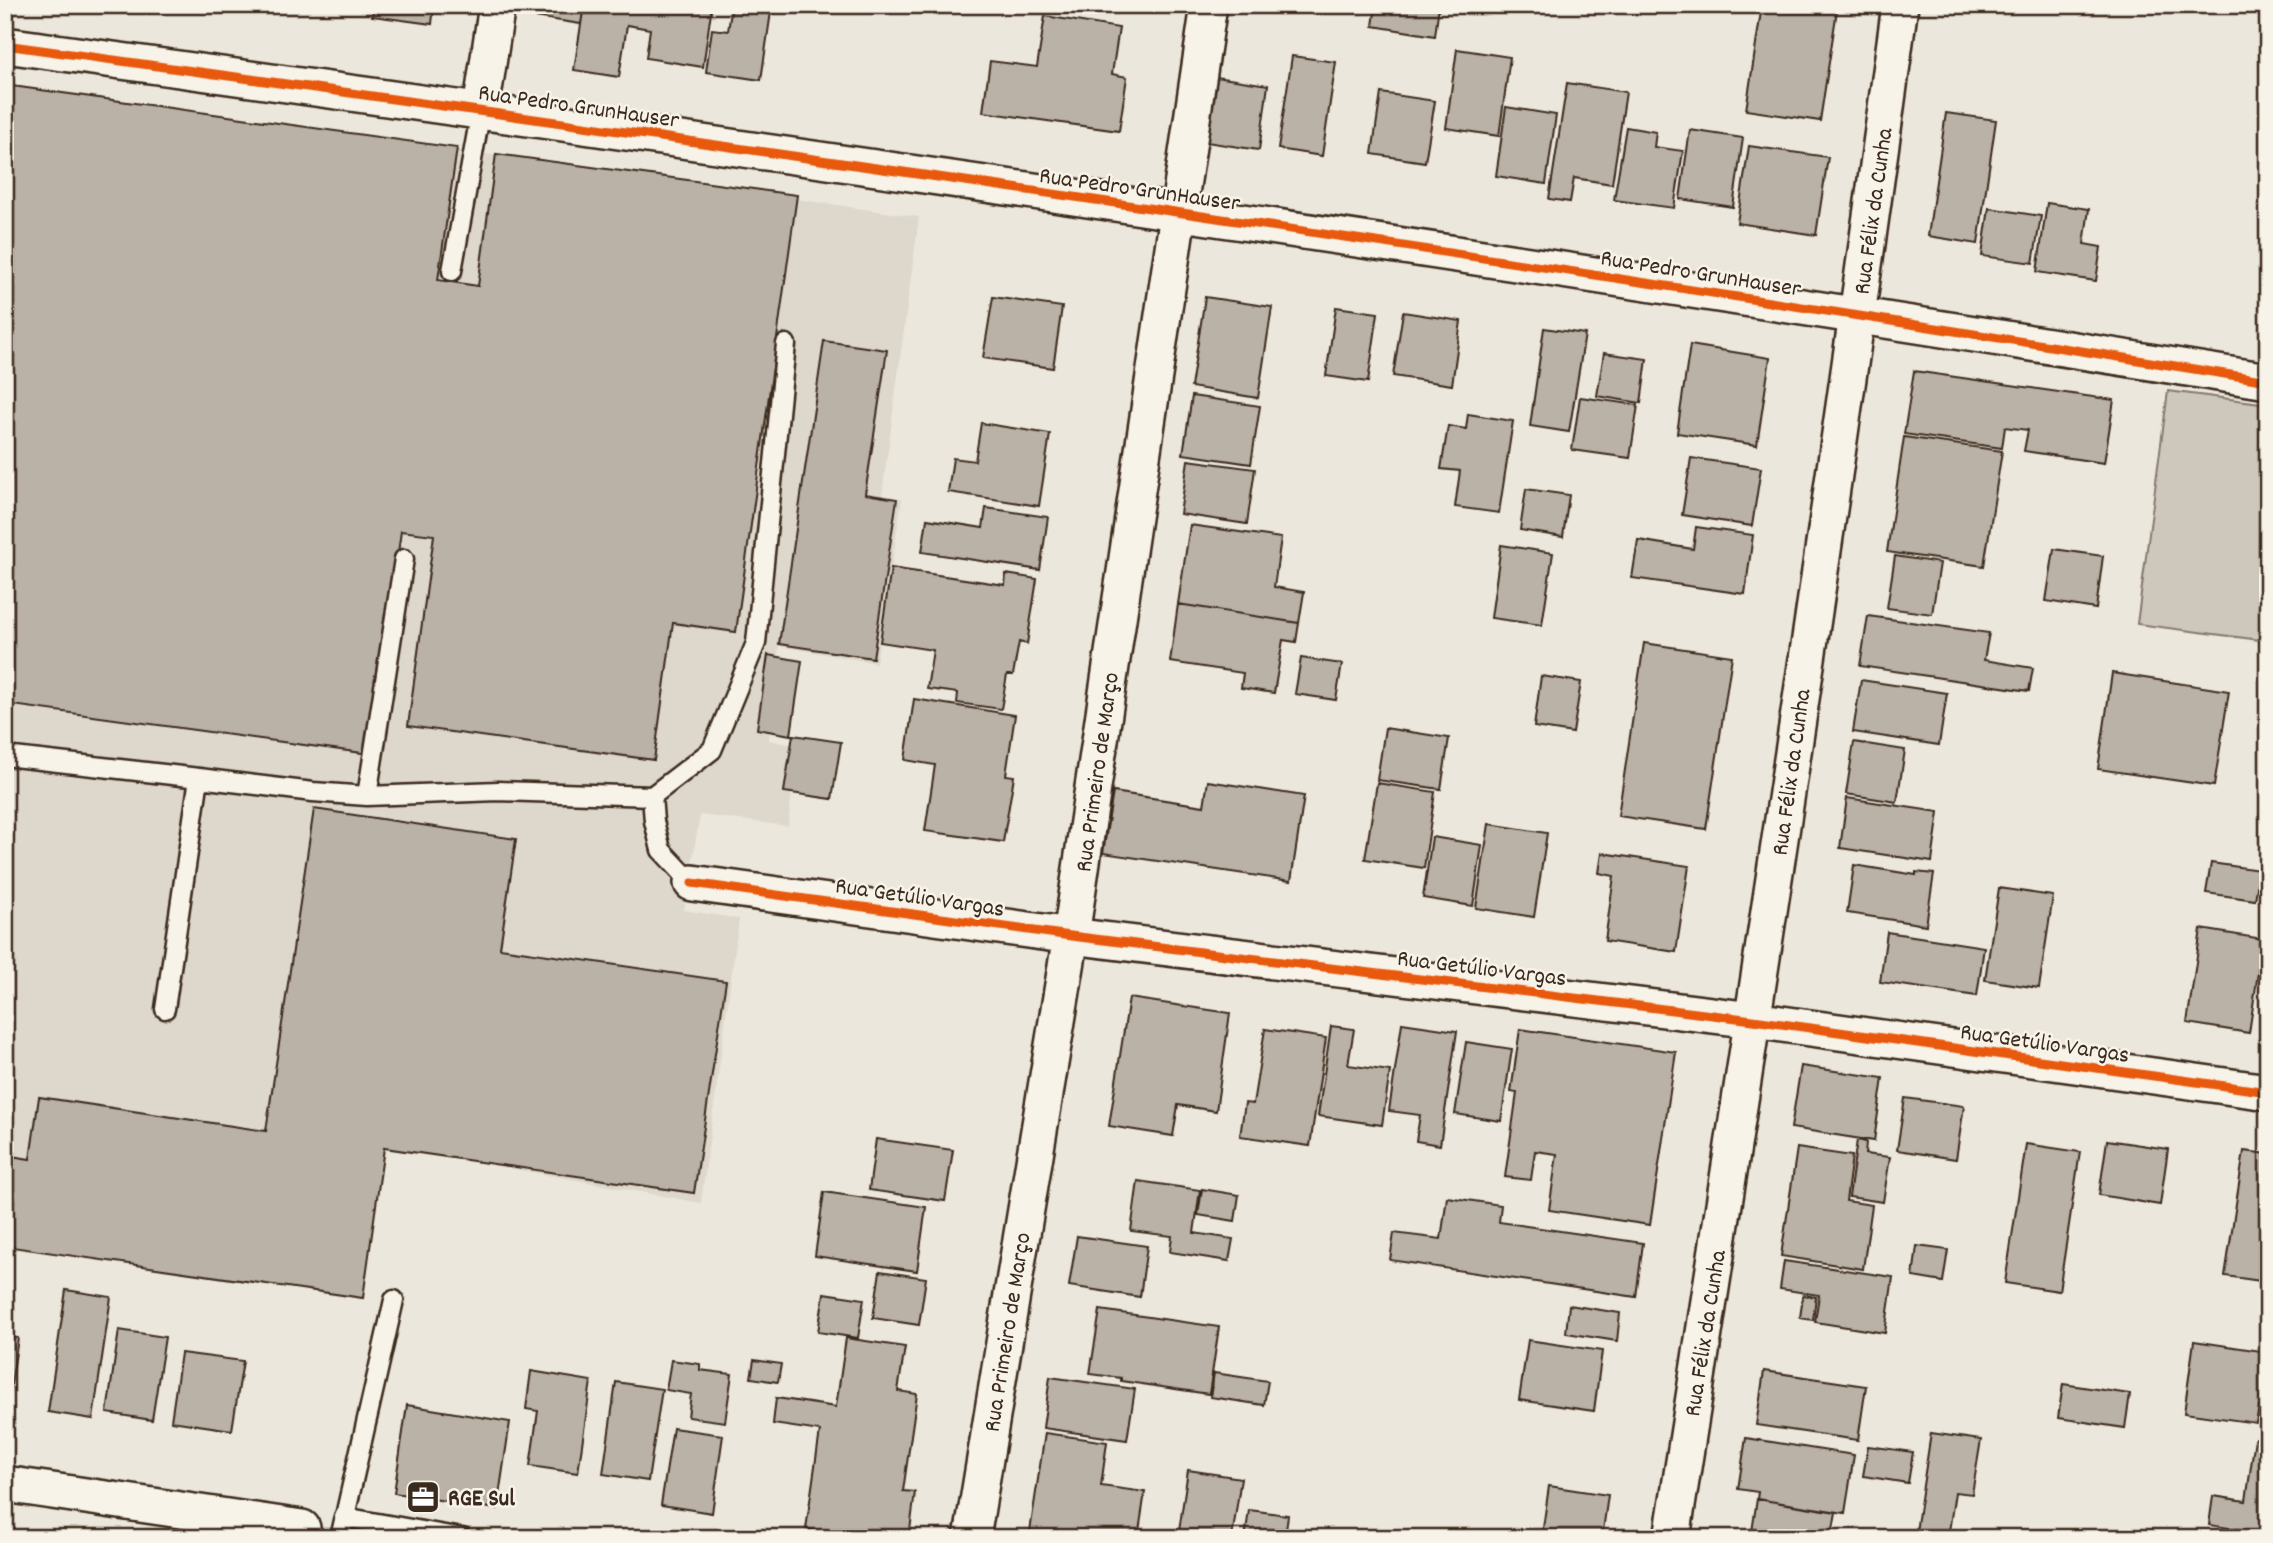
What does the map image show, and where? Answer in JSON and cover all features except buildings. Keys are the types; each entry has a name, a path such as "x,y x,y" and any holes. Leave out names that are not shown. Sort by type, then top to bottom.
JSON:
{"street":[{"path":"481,110 497,5"},
{"name":"Rua Primeiro de Março","path":"972,1538 1071,936 1209,5"},
{"name":"Rua Félix da Cunha","path":"1672,1538 1753,1020 1858,315 1900,5"},
{"name":"Rua Pedro GrunHauser","path":"5,45 481,110 1179,213 1858,315 2268,381"},
{"name":"Rua Getúlio Vargas","path":"692,883 1071,936 1753,1020 2268,1092"},
{"path":"5,1484 302,1528"}],"lane":[{"path":"452,271 481,110"},
{"path":"5,756 368,796 498,791 652,796 712,750 756,643 786,344"},
{"path":"368,796 404,559"},
{"path":"165,1009 199,778"},
{"path":"652,796 654,821 661,850 692,883"},
{"path":"340,1538 394,1300"},
{"path":"344,1517 462,1538"}],"shaded area":[{"path":"5,84 919,217 882,495 902,499 876,663 779,646 769,740 797,746 788,826 700,815 684,910 739,919 701,1203 383,1145 5,1242"},
{"path":"2168,391 2268,404 2268,641 2137,624"}],"cycle path":[{"path":"5,45 1138,206 2268,381"},
{"path":"692,883 1071,936 1753,1020 2268,1092"}],"place":[{"name":"RGE Sul","path":"423,1497"}]}
